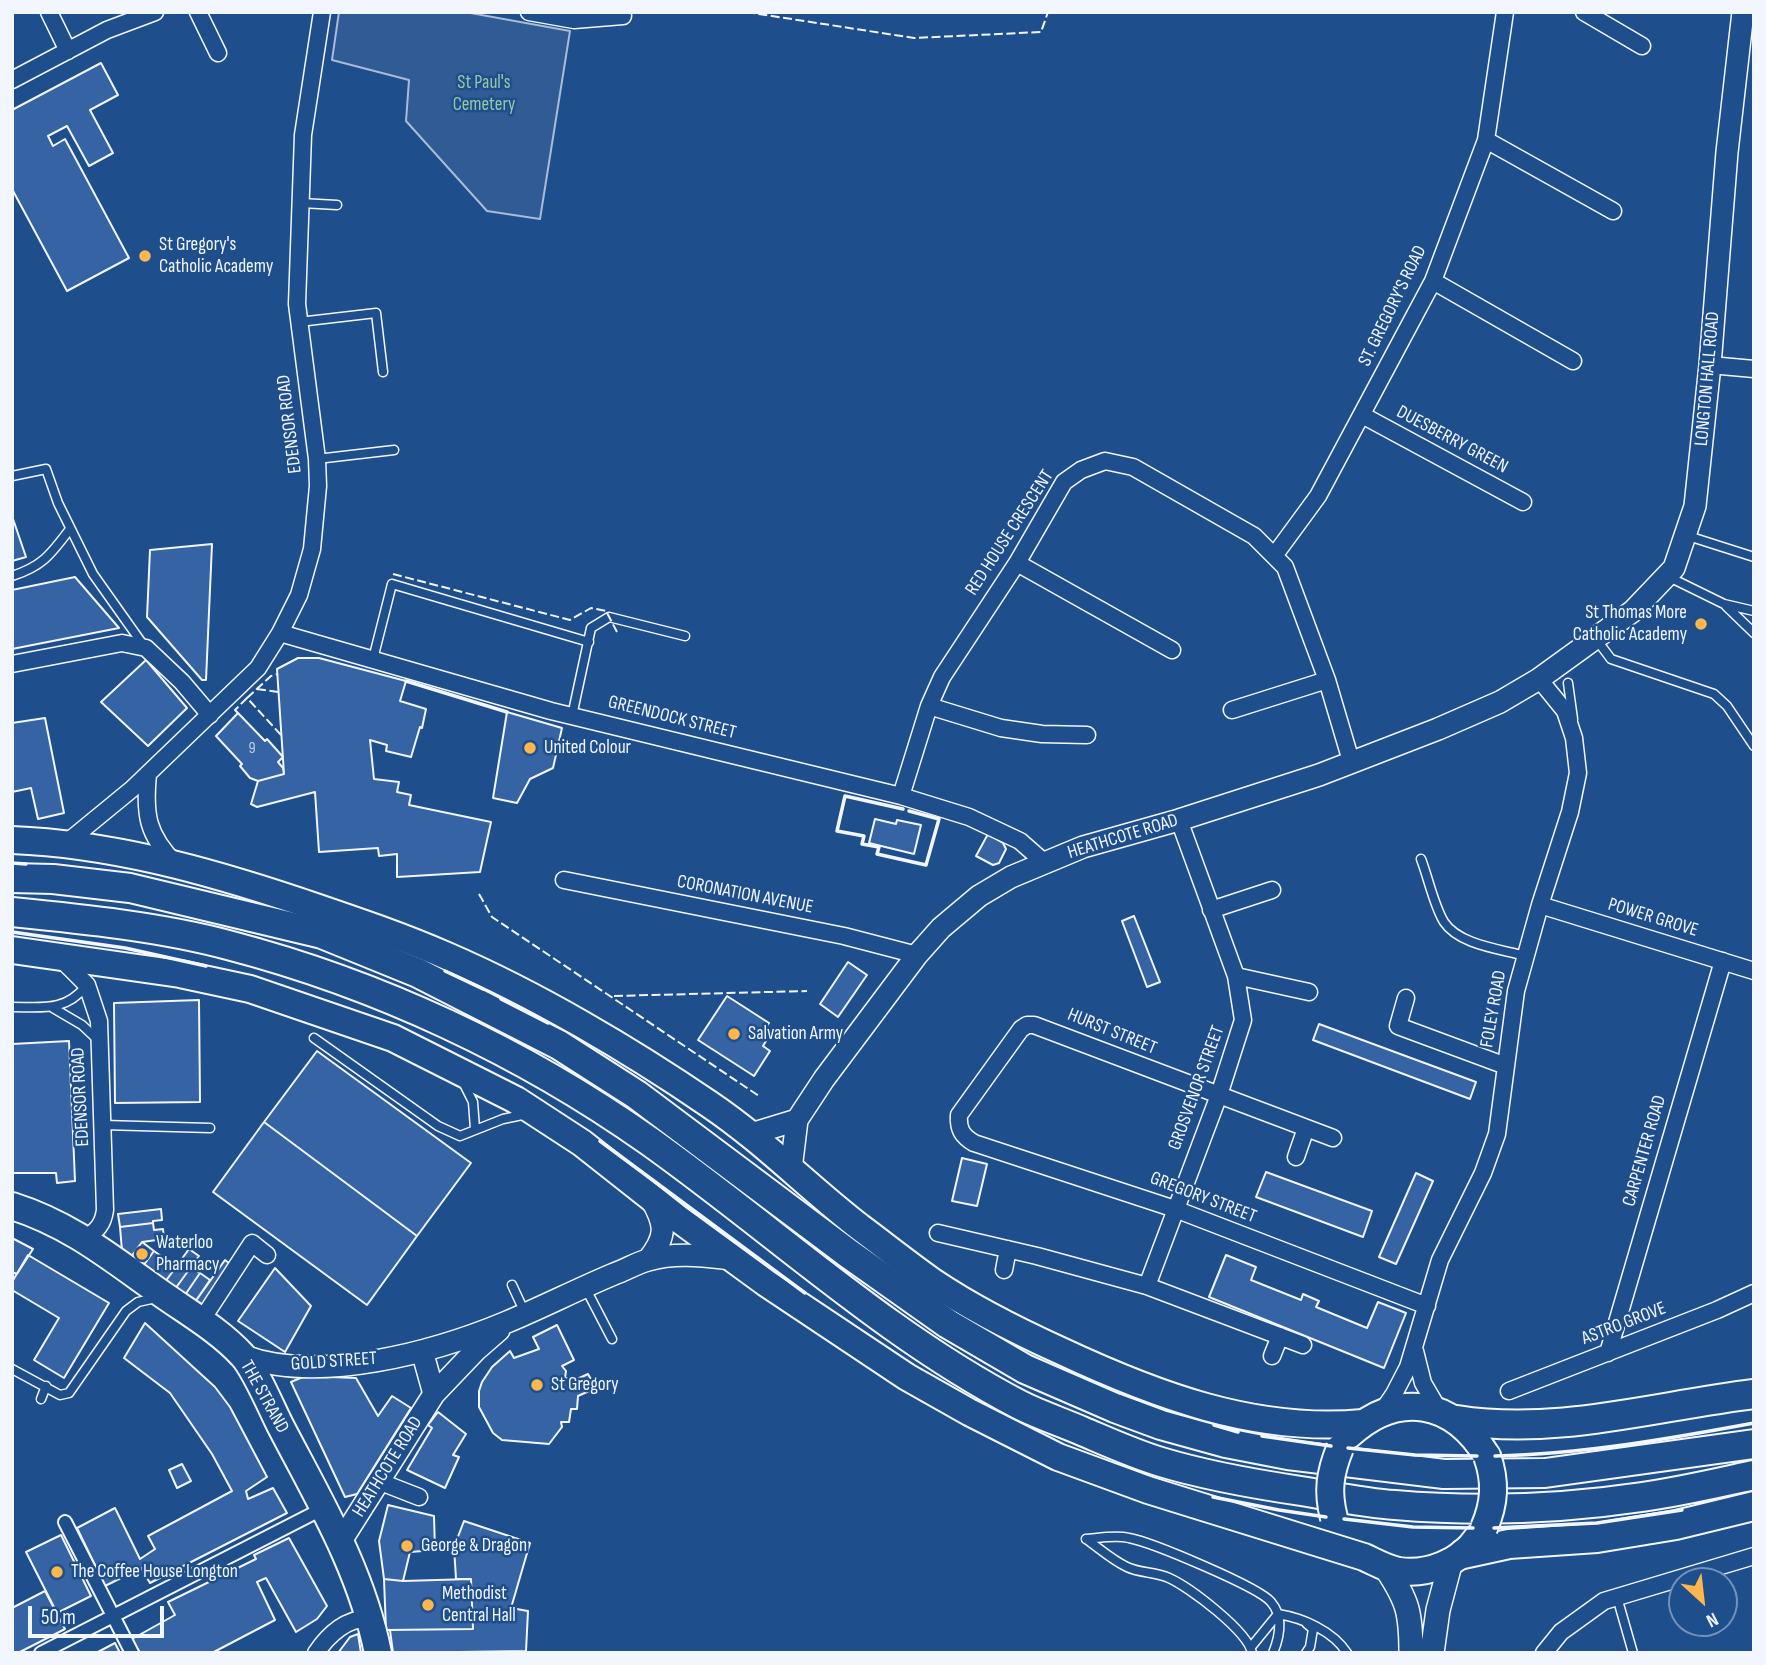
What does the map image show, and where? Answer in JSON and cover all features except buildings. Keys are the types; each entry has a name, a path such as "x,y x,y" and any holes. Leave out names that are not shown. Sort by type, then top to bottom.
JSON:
{"highway":[{"path":"12,878 53,879 130,888 322,934 418,973 559,1045 637,1095 849,1254 948,1324 1025,1369 1115,1408 1161,1424 1226,1443 1288,1455 1444,1474 1545,1473 1754,1444"},
{"path":"12,912 124,925 226,944 333,977 442,1022 495,1048 594,1105 651,1143 864,1307 963,1374 1025,1408 1157,1461 1250,1484 1388,1505 1436,1508 1544,1507 1642,1497 1754,1475"},
{"path":"1449,1416 1490,1425 1525,1426 1601,1418 1754,1394"},
{"path":"1457,1558 1509,1545 1610,1536 1676,1525 1754,1506"}],"main road":[{"path":"12,840 119,851 222,875 370,926 449,957 551,1008 663,1074 751,1134 858,1226 934,1282 999,1322 1104,1372 1170,1398 1253,1419 1304,1424 1372,1418 1411,1407 1449,1416 1475,1437 1487,1456 1493,1481 1493,1498 1484,1528 1474,1543 1457,1558 1439,1567 1414,1572 1148,1490 1058,1457 907,1377 733,1259 582,1143 537,1113 393,1038 250,989 180,974 12,950"},
{"name":"THE STRAND","path":"12,1206 44,1216 85,1239 201,1321 244,1356 341,1541 371,1619 377,1653"},
{"path":"1372,1418 1340,1448 1331,1468 1329,1487 1334,1518 1341,1533 1375,1562 1406,1603 1410,1618 1411,1653"},
{"path":"1432,1653 1438,1610 1457,1558"}],"street":[{"path":"49,12 68,51"},
{"path":"198,12 218,53"},
{"name":"EDENSOR ROAD","path":"65,844 148,774 258,668 299,595 312,550 318,486 297,304 303,135 322,12"},
{"path":"528,12 574,20 623,16"},
{"name":"ST. GREGORY'S ROAD","path":"1275,556 1318,496 1433,281 1486,140 1505,12"},
{"path":"1584,12 1642,46"},
{"name":"LONGTON HALL ROAD","path":"1539,679 1633,611 1674,568 1695,506 1710,365 1727,152 1743,12"},
{"path":"12,80 107,30 147,13"},
{"path":"1486,140 1613,211"},
{"path":"1433,281 1573,361"},
{"path":"1710,365 1754,369"},
{"name":"DUESBERRY GREEN","path":"1362,415 1523,502"},
{"name":"RED HOUSE CRESCENT","path":"901,796 929,706 942,677 1017,564 1063,482 1082,470 1105,461 1133,467 1254,536 1285,567 1326,680 1351,761"},
{"path":"1017,564 1172,650"},
{"name":"GREENDOCK STREET","path":"280,633 572,716 901,796 969,817 1020,841 1045,863"},
{"path":"12,664 122,643 146,648 182,682 209,716"},
{"name":"FOLEY ROAD","path":"1372,1418 1395,1394 1414,1349 1440,1260 1483,1173 1497,1134 1511,1018 1525,956 1570,812 1578,773 1574,738 1565,710 1539,679"},
{"name":"HEATHCOTE ROAD","path":"791,1169 797,1120 917,955 941,929 979,896 1011,877 1083,848 1319,775 1438,729 1488,707 1539,679"},
{"path":"1232,710 1326,680"},
{"path":"929,706 1001,728 1042,734 1087,735"},
{"path":"148,774 146,797 150,828 157,842 177,865"},
{"name":"GROSVENOR STREET","path":"1147,1286 1219,1095 1243,1020 1236,976 1179,820"},
{"name":"CORONATION AVENUE","path":"564,880 844,936 917,955"},
{"path":"1211,909 1272,890"},
{"name":"POWER GROVE","path":"1540,905 1754,971"},
{"name":"EDENSOR ROAD","path":"60,957 87,985 99,1021 105,1210 103,1221 97,1230 85,1239"},
{"name":"CARPENTER ROAD","path":"1608,1353 1723,961"},
{"path":"1236,976 1309,992"},
{"path":"1406,998 1398,1026 1506,1066"},
{"name":"HURST STREET","path":"962,1135 958,1125 959,1115 1021,1029 1027,1025 1041,1026 1130,1063 1333,1138"},
{"path":"751,1134 797,1120"},
{"path":"1296,1157 1306,1128"},
{"name":"GREGORY STREET","path":"962,1135 974,1143 1175,1209 1427,1306"},
{"path":"648,1260 659,1247 663,1236 660,1215 651,1198"},
{"path":"938,1233 1147,1286 1303,1345"},
{"path":"201,1321 252,1243 267,1255"},
{"path":"1004,1270 1009,1249"},
{"name":"HEATHCOTE ROAD","path":"425,1350 517,1318 648,1260 690,1254 733,1259"},
{"name":"ASTRO GROVE","path":"1509,1391 1717,1311 1754,1293"},
{"name":"HEATHCOTE ROAD","path":"341,1541 434,1394 476,1350 517,1318"},
{"path":"1272,1356 1280,1336"},
{"path":"1414,1349 1417,1370 1423,1383 1449,1416"},
{"path":"425,1350 424,1358 434,1394"},
{"name":"GOLD STREET","path":"244,1356 281,1366 346,1365 363,1364 425,1350"},
{"path":"378,1481 419,1497"},
{"path":"41,1653 324,1508"},
{"path":"65,1522 132,1653"},
{"path":"1544,1653 1561,1632 1604,1601 1754,1556"},
{"path":"316,1653 322,1644 347,1623 359,1618 371,1619"}],"lane":[{"path":"301,203 337,205"},
{"path":"299,322 376,313 383,372"},
{"path":"317,460 394,450"},
{"path":"12,476 46,469 70,529 93,574 146,648"},
{"path":"12,576 34,569 55,550 70,529"},
{"path":"1685,535 1754,556"},
{"path":"1666,576 1724,604 1754,611"},
{"path":"373,659 392,584 589,642"},
{"path":"1724,604 1754,633"},
{"path":"572,716 591,628 609,617 685,636"},
{"path":"1596,639 1611,659 1714,694 1727,706 1754,746"},
{"path":"1568,684 1574,738"},
{"path":"1421,859 1444,922 1454,932 1471,941 1525,956"},
{"path":"12,1007 52,1008 71,1000 87,985"},
{"path":"52,1008 82,1025 99,1041"},
{"path":"314,1038 438,1126 460,1136 502,1119 537,1113"},
{"path":"454,1068 473,1102 475,1129"},
{"path":"103,1125 210,1128"},
{"path":"512,1285 517,1318"},
{"path":"585,1286 612,1339"},
{"path":"12,1369 60,1395 69,1392 126,1311 138,1303 164,1296"},
{"path":"75,1382 83,1390"},
{"path":"41,1399 46,1386"},
{"path":"1273,1653 1280,1634 1278,1614 1272,1603 1256,1590 1176,1554 1128,1537 1086,1539 1128,1568 1168,1578 1228,1621 1252,1650 1278,1614"},
{"path":"1617,1597 1631,1652"},
{"path":"1278,1614 1299,1617 1340,1642 1348,1653"},
{"path":"1299,1617 1313,1629 1310,1647 1306,1653"}],"green space":[{"name":"St Paul's Cemetery","path":"339,12 465,12 570,31 540,219 487,211 406,121 409,80 332,60"}],"fence":[{"path":"746,12 914,38 1041,32 1048,12"},
{"path":"393,574 570,620 591,608 606,611 617,632"},
{"path":"247,698 271,676 278,674"},
{"path":"257,689 279,692"},
{"path":"238,713 235,710 247,698 282,736"},
{"path":"479,894 492,917 759,1096"},
{"path":"614,996 807,991"}],"wall":[{"path":"406,681 507,712"},
{"path":"903,809 845,796 837,831 864,836 862,844 879,847 877,854 926,865 939,819 909,811"},
{"path":"12,863 26,864"},
{"path":"12,932 125,948 206,966"},
{"path":"445,971 483,989"},
{"path":"501,999 548,1023"},
{"path":"600,1141 805,1293"},
{"path":"1495,1456 1593,1449 1754,1423"},
{"path":"1214,1425 1238,1432"},
{"path":"1262,1436 1331,1446"},
{"path":"1348,1448 1415,1455 1477,1456"},
{"path":"1213,1497 1326,1517"},
{"path":"1494,1528 1597,1523 1682,1510"},
{"path":"1344,1519 1413,1527 1473,1528"}],"place":[{"name":"St Gregory's Catholic Academy","path":"145,256"},
{"name":"St Thomas More Catholic Academy","path":"1701,624"},
{"name":"United Colour","path":"530,748"},
{"name":"Salvation Army","path":"734,1034"},
{"name":"Waterloo Pharmacy","path":"142,1254"},
{"name":"St Gregory","path":"537,1385"},
{"name":"George & Dragon","path":"407,1546"},
{"name":"The Coffee House Longton","path":"57,1572"},
{"name":"Methodist Central Hall","path":"428,1605"}]}
